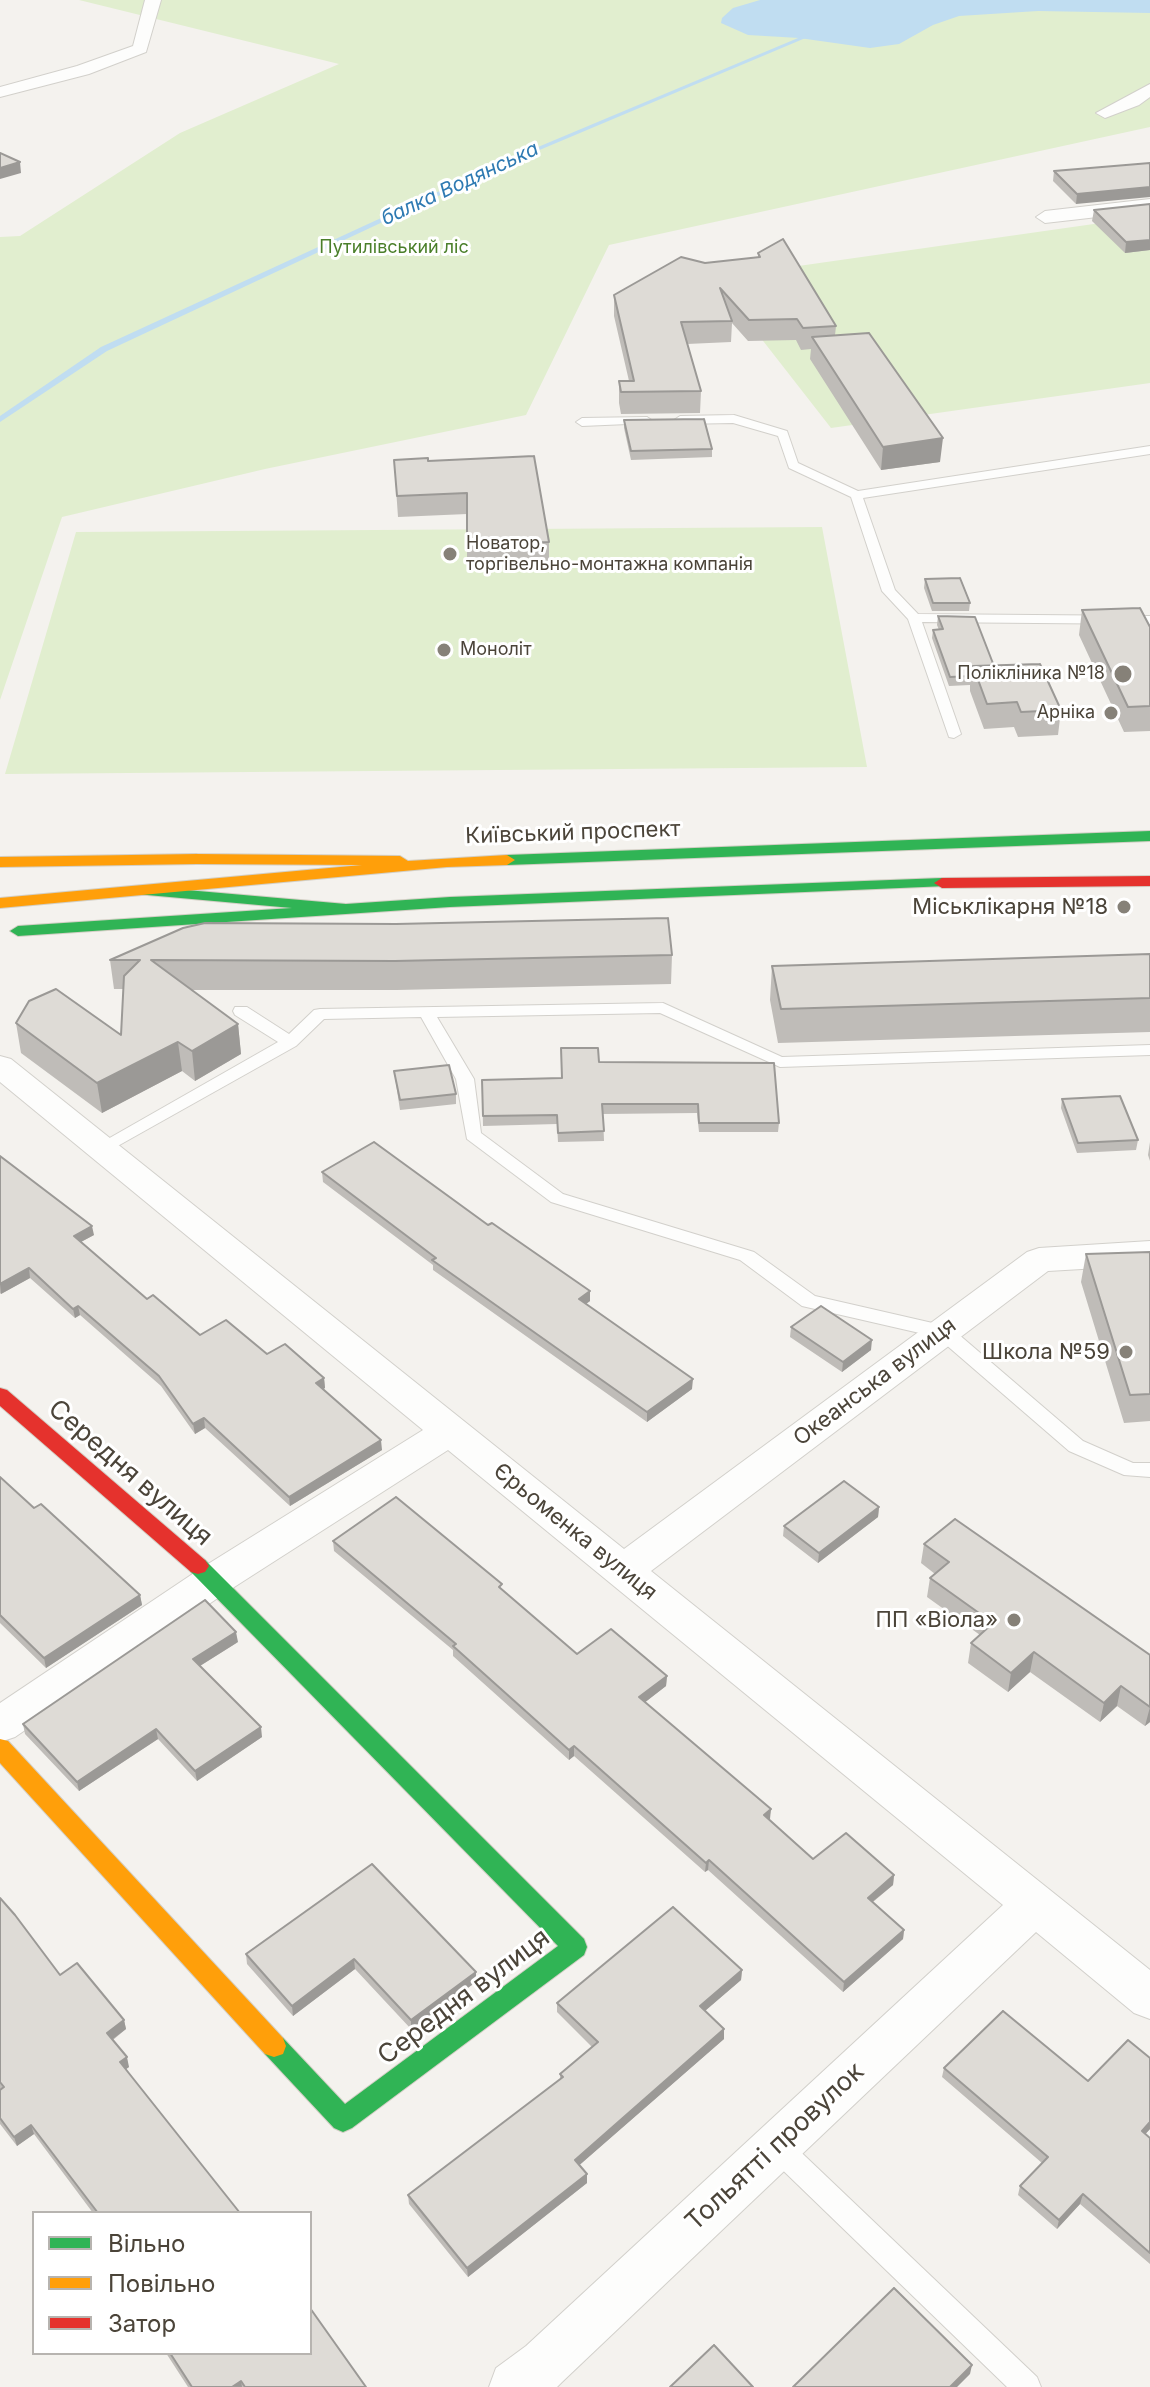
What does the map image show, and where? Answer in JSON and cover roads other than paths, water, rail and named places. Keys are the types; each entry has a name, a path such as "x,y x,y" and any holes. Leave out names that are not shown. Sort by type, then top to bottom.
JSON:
{"main road":[{"name":"Київський проспект","path":"0,932 347,907 448,882 1150,836"},
{"path":"0,862 197,859 448,882"},
{"path":"0,875 142,891 347,907"},
{"name":"Київський проспект","path":"0,903 142,891 448,882 1150,881"},
{"name":"Середня вулиця","path":"0,1395 214,1580 575,1947 343,2120 0,1748"}],"street":[{"path":"0,92 83,70 140,49 153,0"},
{"path":"1105,113 1133,101 1150,89"},
{"path":"1045,217 1150,205"},
{"name":"Єрьоменка вулиця","path":"0,1066 1150,1998"},
{"name":"Океанська вулиця","path":"623,1571 1039,1260 1150,1253"},
{"path":"0,1725 214,1580 451,1430"},
{"name":"Тольятті провулок","path":"540,2379 776,2146 1034,1905"}],"lane":[{"path":"582,422 734,419 783,434 793,465 856,495 1150,450"},
{"path":"856,495 889,591 914,618 954,734"},
{"path":"914,618 1150,620"},
{"path":"101,1148 290,1042 320,1014 663,1008 780,1062 1150,1050"},
{"path":"241,1011 290,1042"},
{"path":"426,1012 465,1079 473,1135 557,1198 747,1256 809,1301 943,1332 1076,1446 1131,1470 1150,1470"},
{"path":"776,2146 1027,2387"}],"water":[{"path":"760,0 1150,0 1150,13 1038,11 959,16 933,25 899,44 870,48 799,38 748,35 721,23 733,8"}],"waterway":[{"name":"балка Водянська","path":"0,420 104,349 509,161 812,34"}],"place":[{"name":"Новатор, торгівельно-монтажна компанія","path":"450,554"},
{"name":"Моноліт","path":"444,650"},
{"name":"Полікліника №18","path":"1123,674"},
{"name":"Арніка","path":"1111,713"},
{"name":"Міськлікарня №18","path":"1124,907"},
{"name":"Школа №59","path":"1126,1352"},
{"name":"ПП «Віола»","path":"1014,1620"}],"park label":[{"name":"Путилівський ліс","path":"394,248"}]}
